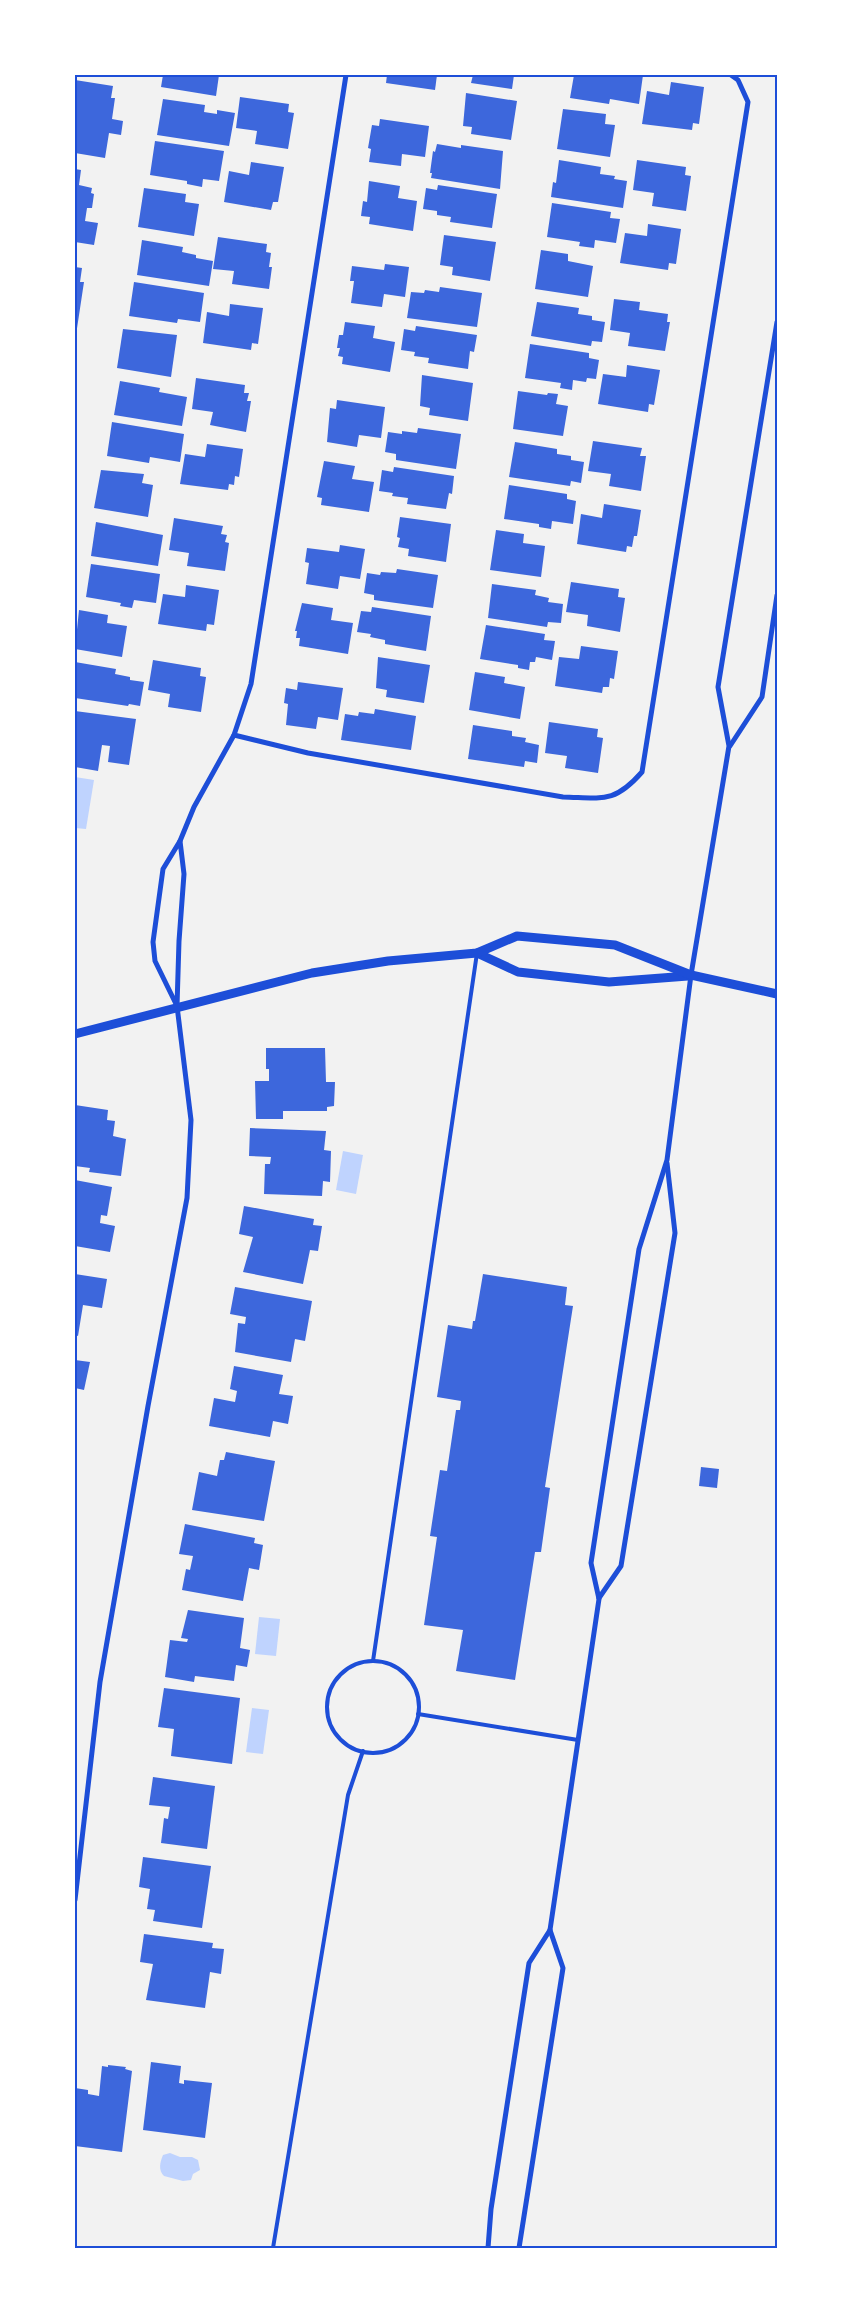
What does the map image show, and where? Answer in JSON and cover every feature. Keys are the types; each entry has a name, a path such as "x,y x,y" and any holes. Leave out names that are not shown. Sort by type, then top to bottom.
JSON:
{"street":[{"path":"178,1006 155,961 153,942 163,869 180,841 194,807 234,735 251,684 346,75"},
{"path":"234,735 308,753 563,797 605,798 627,789 642,772 748,102 738,80 731,75"},
{"path":"488,2248 491,2209 529,1963 550,1930 599,1599 591,1563 639,1249 667,1160 691,975 729,746 718,687 777,322"},
{"path":"729,746 762,697 777,595"},
{"path":"75,1900 100,1682 146,1415 187,1198 191,1120 178,1006 179,941 184,874 180,841"},
{"path":"75,1034 312,973 388,961 477,953 517,936 615,946 691,975 777,994"},
{"path":"477,953 518,972 609,982 691,975"},
{"path":"599,1599 621,1566 674,1243 675,1233 667,1160"},
{"path":"518,2248 562,1968 550,1930"}],"lane":[{"path":"373,1661 477,953"},
{"path":"373,1661 394,1666 411,1680 417,1693 417,1722 410,1735 399,1745 386,1751 363,1751 341,1741 332,1728 327,1713 328,1697 333,1683 344,1671 357,1663 373,1661"},
{"path":"418,1714 578,1740"},
{"path":"273,2248 348,1795 363,1751"}],"water":[{"path":"75,777 94,780 86,829 75,828"},
{"path":"343,1151 363,1155 356,1194 336,1190"},
{"path":"259,1617 280,1619 276,1656 255,1654"},
{"path":"252,1708 269,1710 263,1754 246,1752"},
{"path":"170,2153 198,2160 200,2170 193,2174 191,2180 183,2181 164,2176 160,2169 161,2160 163,2155"}],"building":[{"path":"163,75 219,75 216,96 161,87"},
{"path":"387,75 437,75 435,90 386,83"},
{"path":"473,75 514,75 512,89 471,83"},
{"path":"574,75 643,75 639,104 610,99 609,104 570,98"},
{"path":"75,80 113,86 111,98 115,98 112,119 123,121 121,135 109,133 105,158 75,153"},
{"path":"671,82 704,87 699,124 693,123 692,130 642,124 647,91 669,95"},
{"path":"466,93 517,101 511,140 471,134 472,127 463,126"},
{"path":"240,97 289,104 288,112 294,113 288,149 255,144 257,131 236,128"},
{"path":"163,99 205,105 204,112 217,114 217,110 235,113 229,146 157,135"},
{"path":"563,109 606,114 605,124 615,125 610,157 557,149"},
{"path":"380,119 429,126 425,157 402,154 401,166 369,162 371,149 368,148 372,125 379,126"},
{"path":"155,141 224,151 219,181 203,179 202,187 187,184 187,181 150,175"},
{"path":"437,144 461,148 461,145 503,151 500,189 431,178 433,151 435,152"},
{"path":"559,160 601,167 600,174 615,176 614,179 627,181 623,208 551,197 553,182 556,183"},
{"path":"637,160 686,167 685,175 691,176 686,211 652,206 654,193 633,190"},
{"path":"251,162 284,167 278,202 273,202 271,210 224,202 229,171 249,175"},
{"path":"75,169 81,170 79,185 92,188 91,193 94,194 92,208 87,208 85,221 98,223 94,245 75,242"},
{"path":"369,181 400,186 398,198 417,201 413,231 369,224 370,217 361,216 363,201 367,202"},
{"path":"438,185 497,194 492,228 450,222 451,217 437,215 437,211 423,209 426,188 437,190"},
{"path":"144,188 186,194 185,202 199,204 194,236 138,227"},
{"path":"552,203 611,212 610,218 620,219 616,243 595,240 594,248 579,246 580,242 547,237"},
{"path":"648,224 681,229 676,264 669,263 668,270 620,263 625,233 647,236"},
{"path":"444,235 496,242 490,281 452,275 453,267 440,265"},
{"path":"218,237 267,244 266,252 271,253 269,267 272,267 269,289 232,284 234,271 213,269"},
{"path":"142,240 183,247 182,252 196,255 196,258 213,261 209,286 137,275"},
{"path":"541,250 568,254 568,261 593,266 588,297 535,289"},
{"path":"385,264 409,267 405,297 384,294 382,307 351,303 354,281 350,281 352,266 384,270"},
{"path":"75,267 82,268 80,282 84,282 76,335"},
{"path":"134,282 204,293 200,322 178,319 177,323 129,316"},
{"path":"440,287 482,293 477,327 407,318 411,292 424,293 425,290 439,292"},
{"path":"614,299 640,302 639,310 668,314 667,322 670,322 665,351 628,346 630,333 610,330"},
{"path":"537,302 579,308 578,314 592,316 592,320 605,322 602,342 592,341 591,346 531,336"},
{"path":"230,304 263,308 258,344 252,343 251,350 203,343 207,312 229,316"},
{"path":"345,322 375,326 373,338 395,342 390,372 342,364 343,357 338,356 340,348 337,348 339,335 343,335"},
{"path":"416,326 477,335 474,352 470,351 468,369 428,363 429,358 414,356 415,352 401,350 404,329 415,331"},
{"path":"123,329 177,335 171,377 117,368"},
{"path":"530,344 589,353 589,358 599,360 596,379 587,378 586,382 573,380 572,390 560,388 561,383 525,378"},
{"path":"627,365 660,370 654,405 649,404 648,412 598,404 603,374 626,377"},
{"path":"422,375 473,383 468,421 429,415 430,408 420,406"},
{"path":"196,378 245,385 244,393 249,393 247,401 251,401 246,432 210,425 213,412 192,409"},
{"path":"120,381 160,388 159,392 187,397 182,426 114,415"},
{"path":"518,391 547,395 548,393 558,394 556,404 568,406 563,436 513,429"},
{"path":"337,400 385,407 381,438 359,435 357,447 327,442 330,408 336,409"},
{"path":"112,422 184,434 180,462 150,457 149,463 107,456"},
{"path":"418,428 461,434 456,469 396,460 396,454 385,452 388,432 402,434 402,431 417,433"},
{"path":"593,441 642,448 640,456 646,456 641,491 609,486 611,474 588,471"},
{"path":"515,442 557,449 557,454 571,456 571,460 584,462 581,483 571,481 570,486 509,477"},
{"path":"207,444 243,449 239,477 235,476 234,485 229,484 228,490 180,484 185,454 205,457"},
{"path":"324,461 355,466 352,479 374,482 369,512 321,505 322,498 317,497"},
{"path":"394,467 454,476 452,494 449,493 446,509 407,504 408,498 392,496 393,493 379,491 382,470 393,472"},
{"path":"101,470 144,474 142,483 153,485 148,517 94,508"},
{"path":"509,485 567,494 567,499 576,501 573,524 552,521 551,529 539,527 539,524 504,519"},
{"path":"604,504 641,510 637,536 634,536 632,547 627,546 626,552 577,544 581,514 602,518"},
{"path":"400,517 451,524 446,562 408,556 409,549 398,547 400,538 397,537"},
{"path":"174,518 223,526 221,534 227,535 225,542 229,543 225,571 187,566 189,553 169,550"},
{"path":"96,522 163,535 158,566 91,556"},
{"path":"496,530 524,534 523,543 545,546 541,577 490,570"},
{"path":"340,545 365,549 360,579 340,576 338,589 306,584 309,563 305,562 307,548 339,552"},
{"path":"91,564 160,574 156,603 134,600 132,608 120,606 121,603 86,597"},
{"path":"397,569 438,575 433,608 374,600 374,595 364,593 367,573 380,575 381,572 396,573"},
{"path":"571,582 619,589 618,597 625,598 620,632 587,626 588,615 566,612"},
{"path":"492,584 536,590 535,595 549,598 548,602 563,604 561,623 548,622 547,627 488,618"},
{"path":"186,585 219,590 214,625 207,624 206,631 158,624 163,594 185,597"},
{"path":"302,603 333,608 331,620 353,623 348,654 299,646 300,638 296,638 297,631 295,631"},
{"path":"372,607 431,616 426,651 385,644 385,640 370,637 371,634 357,632 361,611 371,612"},
{"path":"79,610 108,615 107,623 127,626 122,657 75,649"},
{"path":"486,625 545,634 544,640 555,641 552,660 536,657 535,662 530,662 529,670 518,668 518,665 480,659"},
{"path":"581,646 618,651 614,679 610,678 609,687 603,687 602,693 555,686 559,657 579,659"},
{"path":"378,657 430,665 424,703 386,697 387,690 376,688"},
{"path":"153,660 201,668 200,676 206,677 201,712 168,707 170,694 148,690"},
{"path":"75,662 116,669 115,674 130,677 130,680 144,682 140,706 75,698"},
{"path":"475,672 505,677 504,683 525,687 520,719 469,710"},
{"path":"298,682 343,688 338,720 318,717 316,729 286,725 288,704 284,703 286,688 297,690"},
{"path":"375,709 416,716 411,750 341,740 345,714 358,716 359,712 374,714"},
{"path":"75,711 136,719 129,765 108,762 110,746 102,745 98,771 75,767"},
{"path":"549,722 598,729 597,737 603,738 598,773 565,768 567,756 545,753"},
{"path":"473,725 512,731 512,736 526,738 525,742 539,745 537,763 525,761 524,767 468,759"},
{"path":"266,1048 325,1048 326,1082 335,1082 334,1106 327,1107 327,1111 283,1111 283,1119 256,1119 255,1081 269,1081 269,1069 266,1069"},
{"path":"75,1105 108,1110 107,1120 115,1121 113,1136 126,1139 121,1176 89,1172 90,1168 75,1166"},
{"path":"250,1128 326,1131 324,1150 331,1151 330,1182 323,1181 322,1196 264,1194 265,1164 270,1164 271,1157 249,1156"},
{"path":"75,1180 112,1187 107,1216 101,1215 100,1223 115,1226 110,1252 75,1246"},
{"path":"244,1206 314,1219 313,1225 322,1226 318,1251 310,1250 303,1284 243,1272 253,1237 239,1234"},
{"path":"75,1274 107,1279 102,1308 83,1305 78,1336 75,1335"},
{"path":"483,1274 567,1287 565,1305 573,1306 545,1487 550,1488 541,1552 535,1552 515,1680 456,1671 463,1630 424,1625 437,1537 430,1536 440,1470 447,1471 456,1410 460,1410 461,1401 437,1397 448,1325 472,1329"},
{"path":"235,1287 312,1301 305,1341 295,1339 291,1362 235,1352 238,1323 245,1324 246,1317 230,1314"},
{"path":"75,1360 90,1362 84,1390 75,1388"},
{"path":"234,1366 283,1375 279,1394 293,1396 288,1424 273,1421 270,1437 209,1426 214,1398 235,1402 237,1391 230,1389"},
{"path":"226,1452 275,1461 264,1521 192,1510 199,1472 217,1476 220,1460 224,1460"},
{"path":"701,1467 719,1469 717,1488 699,1486"},
{"path":"185,1524 255,1538 254,1543 263,1545 259,1570 249,1568 243,1601 182,1590 186,1569 190,1570 193,1556 179,1554"},
{"path":"188,1610 244,1618 240,1648 250,1650 247,1667 236,1665 234,1681 195,1676 194,1682 165,1677 170,1640 187,1642 188,1639 181,1638"},
{"path":"164,1688 240,1698 232,1764 171,1756 174,1729 158,1727"},
{"path":"153,1777 215,1786 207,1849 161,1843 164,1818 168,1819 170,1807 149,1805"},
{"path":"143,1857 211,1866 202,1928 153,1921 155,1910 147,1909 150,1889 139,1887"},
{"path":"144,1934 213,1943 212,1948 224,1949 221,1974 210,1972 205,2008 146,2000 153,1964 140,1962"},
{"path":"151,2062 181,2066 179,2083 184,2084 184,2080 212,2083 205,2138 143,2130"},
{"path":"108,2065 126,2067 125,2069 132,2071 122,2152 75,2146 75,2088 88,2090 88,2094 99,2096 102,2066 108,2067"}]}
